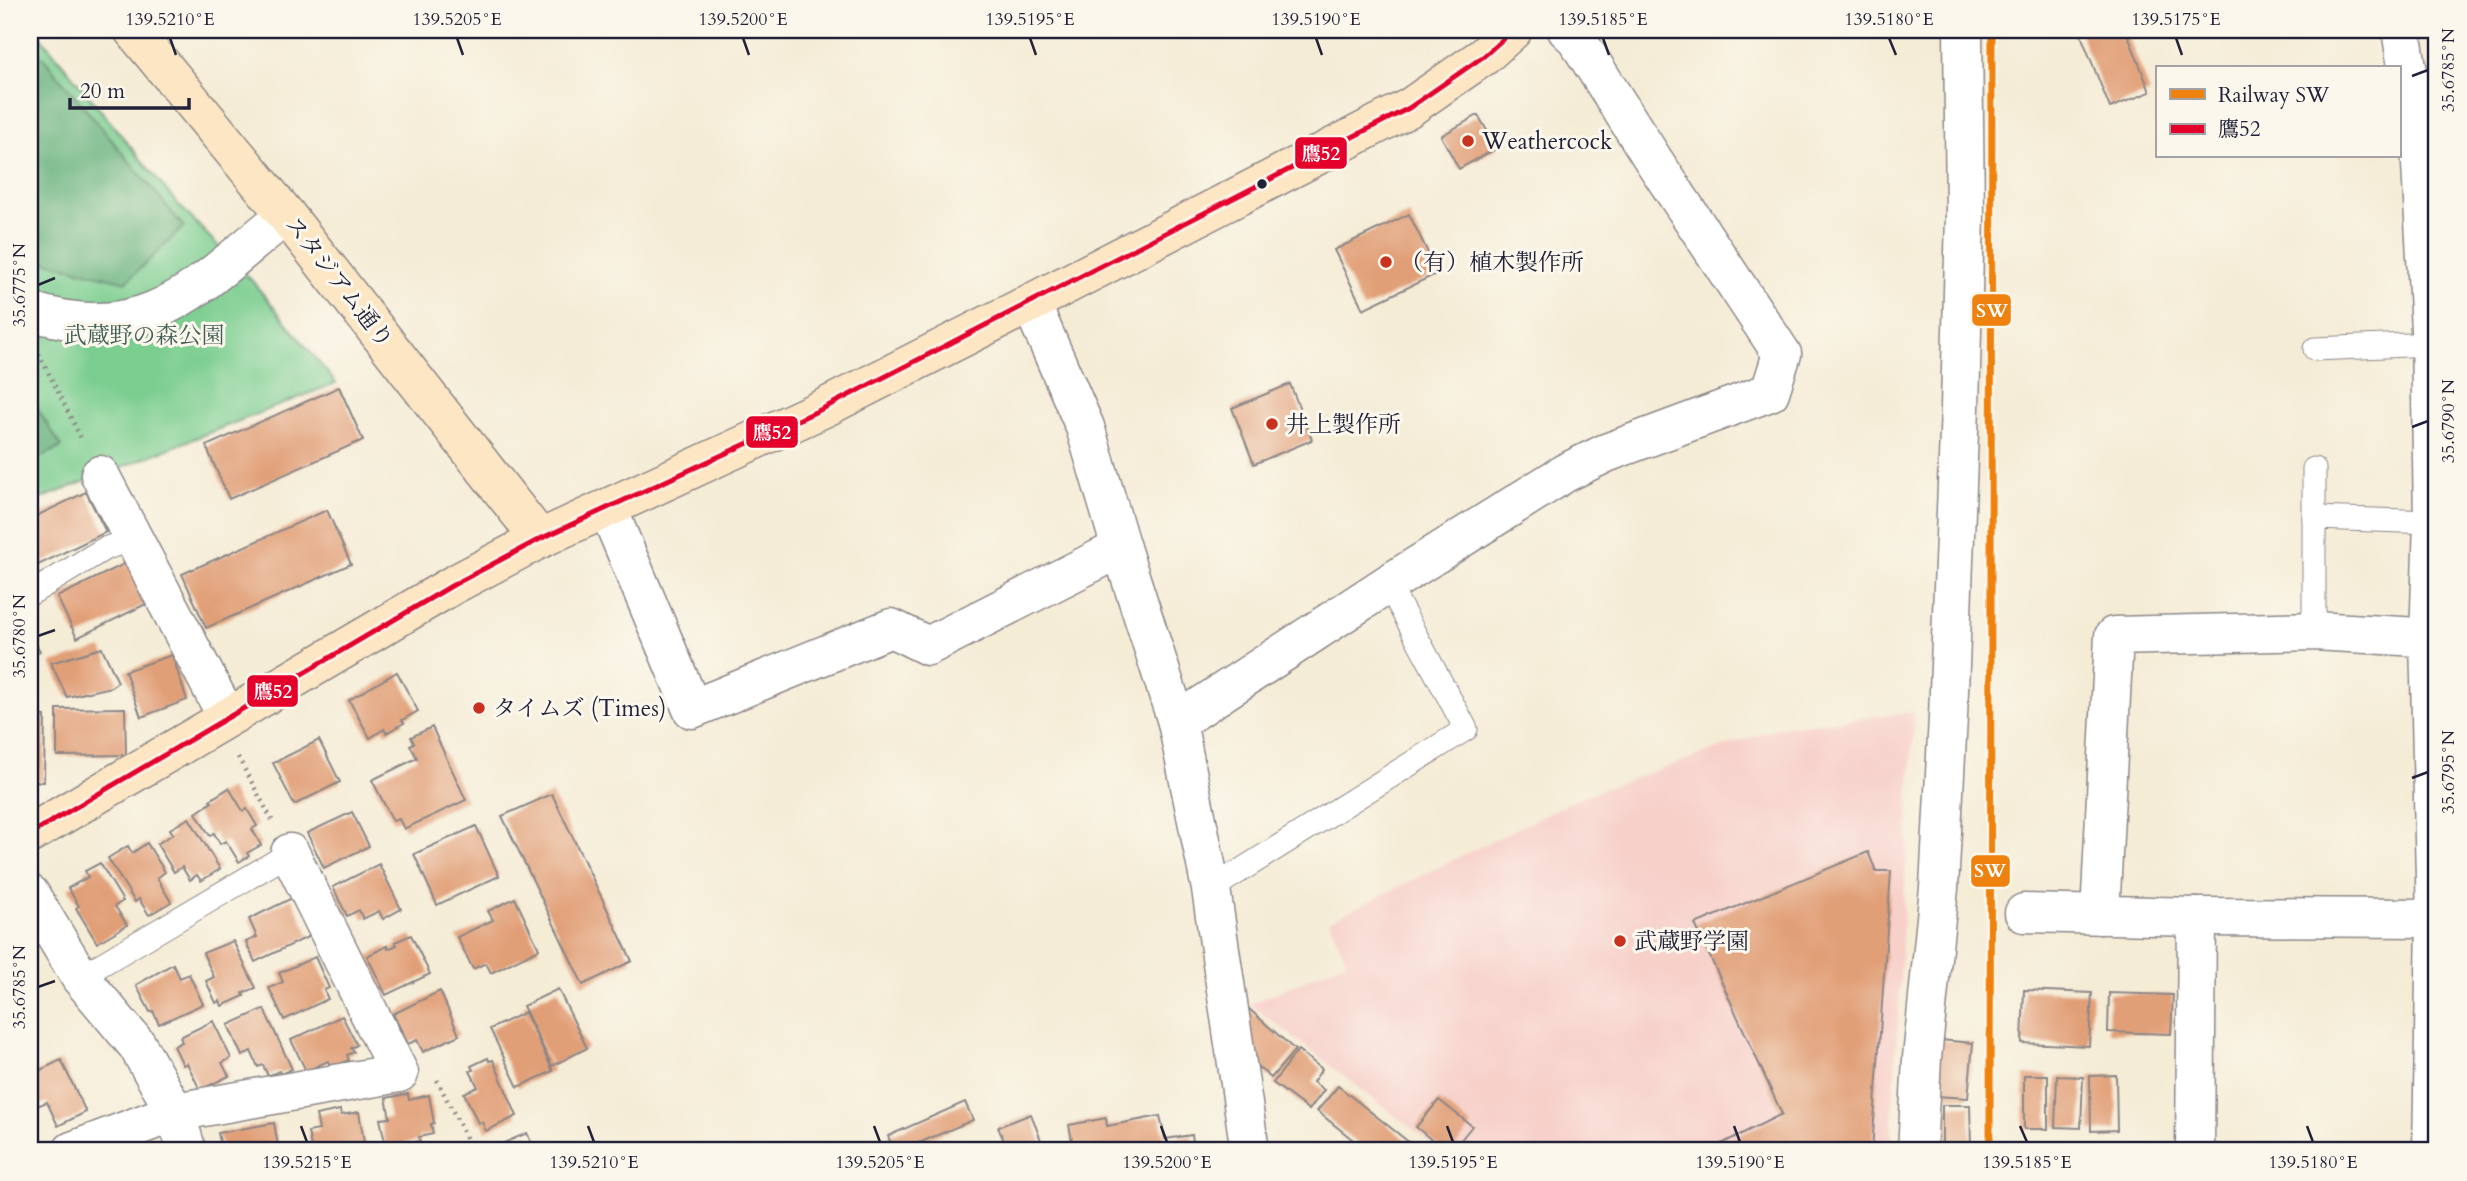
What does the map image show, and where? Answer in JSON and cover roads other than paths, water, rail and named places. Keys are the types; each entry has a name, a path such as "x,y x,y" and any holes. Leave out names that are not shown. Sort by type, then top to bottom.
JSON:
{"main road":[{"name":"スタジアム通り","path":"133,30 286,215 540,539"},
{"path":"30,834 453,585 540,539 824,408 1409,108 1484,56 1513,30"}],"street":[{"path":"1177,722 1565,472 1606,453 1770,392 1782,354 1576,38 1567,30"},
{"path":"1917,1151 1939,888 1948,718 1964,243 1963,30"},
{"path":"2401,30 2429,143 2435,461 2433,637 2437,918 2432,1151"},
{"path":"34,312 78,322 128,320 153,312 176,301 214,275 286,215"},
{"path":"1031,303 1085,427 1177,722 1211,889 1250,1151"},
{"path":"100,475 223,720"},
{"path":"608,509 692,709 891,628 928,646 1121,548"},
{"path":"2100,915 2114,636 2314,631 2433,637"},
{"path":"72,1151 175,1112 399,1073 290,853"},
{"path":"30,894 80,977 137,1045 175,1112 187,1151"},
{"path":"2024,913 2437,918"},
{"path":"2194,1151 2197,917"}],"lane":[{"path":"2315,349 2433,335"},
{"path":"2314,470 2314,631"},
{"path":"2314,518 2433,522"},
{"path":"30,594 104,550 133,539"},
{"path":"1211,889 1466,729 1388,584"},
{"path":"80,977 290,853"}],"rail line":[{"name":"SW","path":"1990,1151 1992,30"}],"place":[{"name":"Weathercock","path":"1468,141"},
{"name":"（有）植木製作所","path":"1386,262"},
{"name":"井上製作所","path":"1272,424"},
{"name":"タイムズ (Times)","path":"479,708"},
{"name":"武蔵野学園","path":"1620,941"}],"park label":[{"name":"武蔵野の森公園","path":"144,335"}]}
